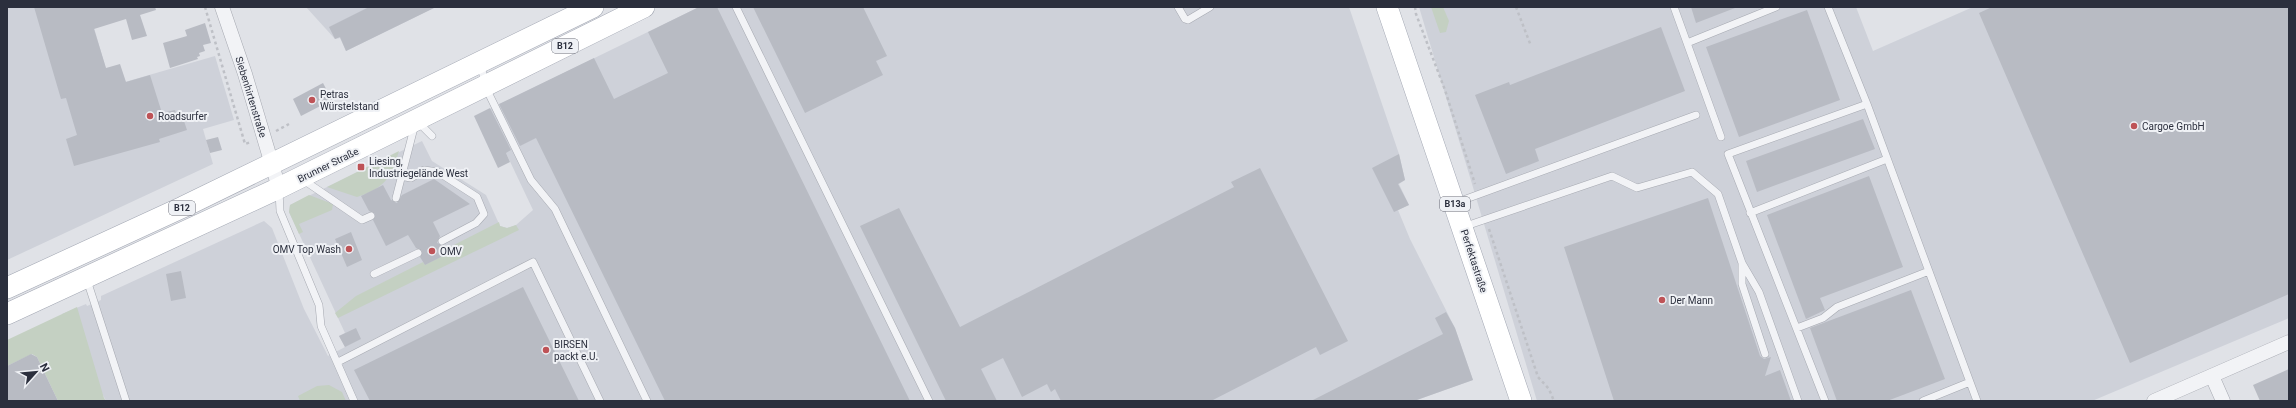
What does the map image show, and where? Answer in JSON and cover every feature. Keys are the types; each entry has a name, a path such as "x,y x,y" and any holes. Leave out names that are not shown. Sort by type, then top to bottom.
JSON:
{"main road":[{"name":"Brunner Straße","path":"7,314 94,264 183,207 593,7"},
{"name":"Brunner Straße","path":"7,288 94,264 279,188 644,7"},
{"name":"Perfektastraße","path":"1387,7 1455,203 1521,401"}],"street":[{"name":"Siebenhirtenstraße","path":"222,7 245,74 279,188"},
{"path":"2154,401 2289,342"},
{"path":"2212,376 2223,401"}],"lane":[{"path":"736,7 929,401"},
{"path":"1178,7 1184,19 1188,20 1210,7"},
{"path":"1674,7 1721,137"},
{"path":"1687,43 1776,7"},
{"path":"1828,7 1867,104 1977,401"},
{"path":"480,62 485,86 531,180 555,209 647,401"},
{"path":"1824,401 1797,328 1750,213 1728,154 1867,104"},
{"path":"1455,203 1696,116"},
{"path":"396,198 400,176 416,120 432,136"},
{"path":"1750,213 1887,158"},
{"path":"400,176 411,178 424,170 438,172 477,197 484,214 476,223 442,241"},
{"path":"1463,228 1612,176 1637,188 1692,172 1718,194 1742,264 1759,292 1798,401"},
{"path":"300,178 362,220 371,216"},
{"path":"279,188 280,211 318,305 321,326 354,401"},
{"path":"374,274 418,253"},
{"path":"338,362 533,262 600,401"},
{"path":"94,264 126,401"},
{"path":"1742,264 1742,284 1765,354"},
{"path":"1797,328 1823,318 1836,307 1929,271"},
{"path":"1923,401 1970,382"}],"path":[{"path":"205,7 245,144"},
{"path":"1516,7 1531,46"}],"shaded area":[{"path":"7,7 88,7 111,86 215,56 234,120 203,129 213,164 7,260"},
{"path":"306,7 436,7 346,51 340,38 335,39"},
{"path":"699,7 1349,7 1399,154 1405,180 1399,184 1409,205 1398,210 1410,239 1455,328 1473,380 1414,401 106,401 62,314 86,304 87,306 101,300 101,296 264,221 272,228 304,309 328,356 345,347 339,336 345,333 289,212 290,205 422,141 432,161 486,195 500,226 507,228 516,225 533,210 486,111"},
{"path":"1419,7 1856,7 1873,51 1973,7 2289,7 2289,318 2092,401 1537,401"}],"green space":[{"path":"1431,7 1443,7 1449,21 1446,32 1440,33"},
{"path":"399,151 390,175 386,181 367,194 357,197 327,187"},
{"path":"309,195 333,204 332,210 299,224 303,232 299,234 289,212 290,205"},
{"path":"499,222 500,226 507,228 516,225 519,230 338,318 335,313 356,296 423,262 425,265 448,253 446,249"},
{"path":"77,307 106,401 58,401 37,357 32,354 7,366 7,340"},
{"path":"329,385 342,392 346,401 300,401 298,396 317,386"}],"building":[{"path":"34,7 155,7 156,10 140,15 147,36 132,40 126,19 94,29 106,68 120,64 126,82 150,75 162,113 175,110 178,120 183,118 187,130 159,139 160,142 74,166 66,139 77,135 66,98 61,99"},
{"path":"369,7 436,7 346,51 340,37 335,39 329,27"},
{"path":"699,7 717,7 910,401 665,401 536,138 520,146 499,104 594,58 614,99 668,73 648,32"},
{"path":"753,7 863,7 887,56 876,61 883,75 805,113"},
{"path":"1691,7 1735,7 1735,8 1696,23"},
{"name":"Cargoe GmbH","path":"1992,7 2289,7 2289,294 2130,363 1979,13"},
{"path":"1807,10 1840,100 1739,137 1706,47"},
{"path":"205,23 211,43 203,45 205,51 199,53 200,56 197,57 198,59 170,68 163,43 187,36 185,30"},
{"path":"1661,27 1685,91 1535,149 1539,161 1506,174 1475,95 1509,82 1510,85"},
{"name":"Petras Würstelstand","path":"323,83 332,100 301,116 293,99"},
{"path":"490,108 511,150 506,153 510,162 498,168 474,116"},
{"path":"1863,119 1875,149 1757,192 1746,161"},
{"path":"218,137 222,150 210,153 206,140"},
{"path":"1399,154 1405,180 1398,184 1409,205 1394,212 1372,168"},
{"path":"1260,168 1348,341 1320,355 1316,347 1211,401 1061,401 1055,389 1051,392 1047,384 1022,397 1003,358 981,369 997,401 946,401 860,226 899,208 960,327 1234,187 1231,182"},
{"path":"1869,176 1903,267 1820,298 1825,310 1806,319 1767,215"},
{"path":"434,179 470,204 433,222 440,236 437,243 444,245 449,253 425,265 420,257 422,251 416,248 408,235 386,246 373,220 375,214 369,211 361,196 383,185 391,200 397,203 402,195"},
{"name":"Der Mann","path":"1708,198 1760,356 1764,359 1771,357 1765,376 1780,370 1791,401 1614,401 1564,247"},
{"name":"OMV Top Wash","path":"351,232 362,260 347,267 335,239"},
{"path":"181,271 186,298 171,301 166,274"},
{"path":"523,287 579,401 370,401 354,370"},
{"path":"1911,290 1945,379 1887,401 1837,401 1810,328"},
{"path":"1446,312 1455,328 1473,380 1414,401 1311,401 1443,334 1435,318"},
{"path":"356,328 361,339 345,347 339,336"},
{"path":"31,354 37,357 58,401 7,401 7,366"},
{"path":"2289,369 2289,401 2260,401 2253,385"}],"place":[{"name":"Petras Würstelstand","path":"312,100"},
{"name":"Roadsurfer","path":"150,116"},
{"name":"Cargoe GmbH","path":"2134,126"},
{"name":"Liesing, Industriegelände West","path":"361,167"},
{"name":"OMV Top Wash","path":"349,249"},
{"name":"OMV","path":"432,251"},
{"name":"Der Mann","path":"1662,300"},
{"name":"BIRSEN packt e.U.","path":"546,350"}]}
